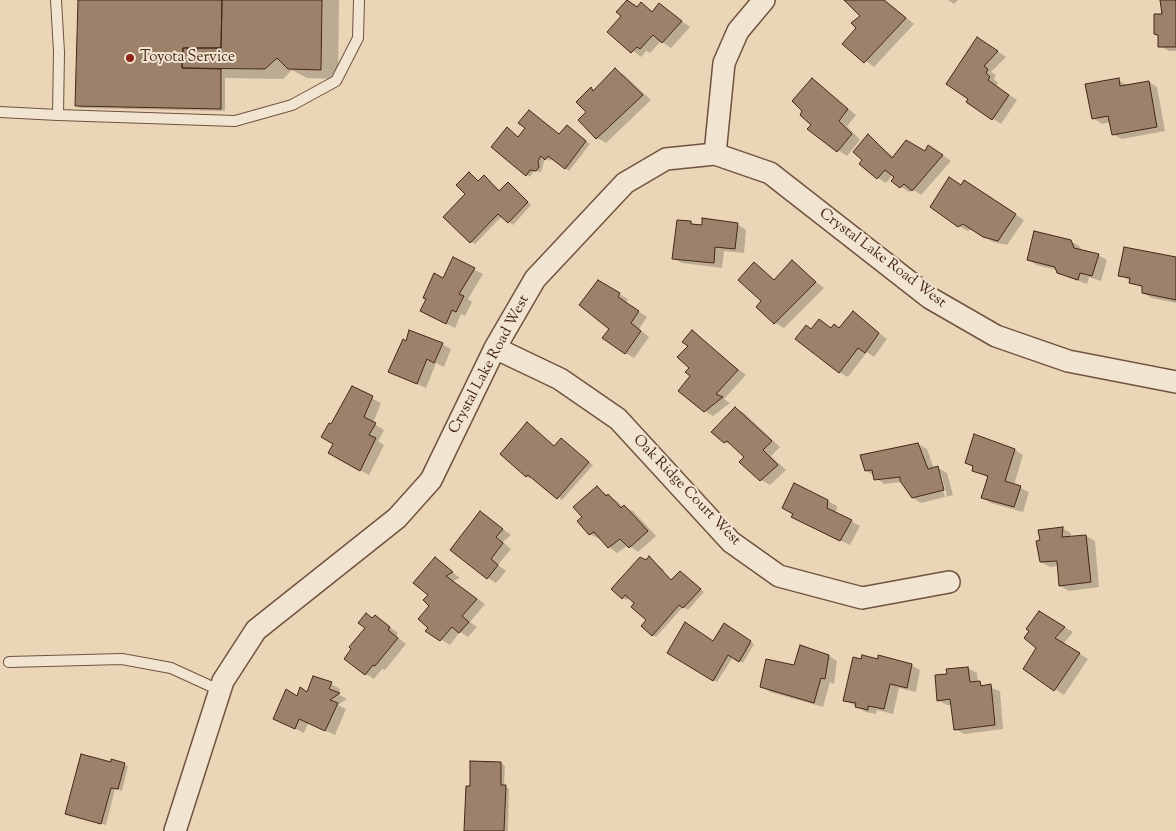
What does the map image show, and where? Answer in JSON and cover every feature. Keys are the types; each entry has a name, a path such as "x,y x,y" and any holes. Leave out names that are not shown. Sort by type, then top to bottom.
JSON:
{"street":[{"path":"715,154 724,63 738,31 764,0"},
{"name":"Crystal Lake Road West","path":"175,831 223,681 256,630 397,518 431,480 495,348 535,279 625,183 666,159 715,154 770,173 930,298 996,336 1068,360 1176,382"},
{"name":"Oak Ridge Court West","path":"495,348 560,379 618,419 731,542 779,576 862,598 949,582"}],"lane":[{"path":"56,0 59,52 58,115"},
{"path":"0,112 235,121 292,105 336,81 358,38 359,0"},
{"path":"9,662 122,659 171,668 220,690"}],"building":[{"name":"Toyota Service","path":"78,0 222,0 221,48 183,48 182,68 221,69 221,109 75,106"},
{"path":"222,0 322,0 321,70 288,69 277,58 265,69 182,68 183,48 221,48"},
{"path":"627,0 637,7 641,2 652,12 659,3 682,21 662,43 653,35 640,49 637,47 631,53 607,32 621,16 616,12"},
{"path":"844,0 884,0 906,18 864,63 842,44 856,28 851,23 860,16"},
{"path":"1160,0 1176,0 1176,47 1158,47 1158,35 1154,34 1154,14 1162,14"},
{"path":"977,37 998,51 984,66 988,69 986,73 990,77 988,80 1009,95 992,120 966,102 968,99 946,84"},
{"path":"615,68 643,95 596,139 578,120 586,112 576,102 591,87 593,91"},
{"path":"812,78 848,109 839,121 852,134 837,152 807,129 811,125 800,115 802,111 792,101"},
{"path":"1119,78 1120,86 1149,81 1157,127 1112,135 1108,116 1092,119 1085,84"},
{"path":"529,110 559,134 567,125 586,141 565,169 548,156 545,160 541,156 538,161 539,167 536,171 530,170 526,176 491,147 507,127 518,137 525,128 518,123"},
{"path":"868,134 892,158 906,140 925,151 928,145 943,155 912,191 904,184 900,188 891,181 894,177 885,170 877,179 859,164 862,160 853,152"},
{"path":"469,172 478,181 484,175 499,191 508,182 528,202 508,223 498,214 470,243 443,217 465,194 456,185"},
{"path":"949,177 961,185 964,180 1016,214 998,241 983,237 963,224 958,227 930,207"},
{"path":"702,218 738,223 735,249 715,247 714,263 672,259 677,220 691,221 691,224 702,225"},
{"path":"1034,231 1071,240 1074,248 1099,254 1092,276 1080,273 1078,280 1057,273 1055,267 1027,260"},
{"path":"1124,247 1176,257 1176,300 1142,293 1142,286 1129,283 1130,278 1118,276"},
{"path":"453,257 475,268 459,294 464,296 456,312 452,310 446,324 420,311 426,299 423,298 434,273 443,278"},
{"path":"792,260 816,282 774,324 756,307 761,301 738,280 754,262 774,280"},
{"path":"598,280 620,293 618,297 639,311 631,323 641,331 625,354 602,338 609,329 579,305"},
{"path":"853,311 879,333 865,353 858,348 839,373 795,339 806,325 811,329 819,319 831,328 834,324 839,328"},
{"path":"409,330 443,343 434,363 427,359 417,384 388,372 403,339 406,341"},
{"path":"692,330 738,370 716,394 723,397 704,412 678,391 690,376 685,372 689,368 677,357 688,346 682,342"},
{"path":"352,386 373,396 364,417 376,423 369,435 376,438 360,471 328,453 333,444 321,437 329,423 331,424"},
{"path":"735,407 772,441 763,450 778,465 760,481 739,462 744,457 727,441 724,443 711,432"},
{"path":"527,422 554,446 561,438 589,462 557,499 528,475 526,477 500,454"},
{"path":"974,434 1015,449 1005,481 1021,486 1014,507 981,498 988,476 972,471 973,466 965,463"},
{"path":"918,443 928,469 938,466 944,490 912,498 900,481 900,477 874,480 872,470 865,471 860,455"},
{"path":"794,483 828,500 827,508 852,520 840,541 791,517 793,514 782,508"},
{"path":"597,486 606,496 608,494 621,508 624,505 648,531 629,548 620,539 608,548 594,532 589,535 577,521 582,517 573,507"},
{"path":"480,511 503,529 496,537 503,543 491,559 498,565 487,579 450,550"},
{"path":"1063,527 1062,537 1086,535 1091,582 1059,586 1057,561 1040,562 1036,541 1040,540 1038,530"},
{"path":"649,556 671,580 680,571 701,589 683,608 679,605 652,636 641,626 646,620 631,607 634,603 625,595 622,599 611,589 640,557 646,560"},
{"path":"435,557 453,572 446,576 477,599 462,616 469,622 459,633 452,627 440,641 425,631 428,628 418,619 429,606 423,600 428,595 413,583"},
{"path":"1039,611 1065,627 1055,638 1080,653 1054,691 1023,669 1036,648 1024,638 1029,631 1026,629"},
{"path":"366,613 372,618 375,615 390,627 388,630 398,638 365,675 344,659 351,649 349,647 365,628 358,623"},
{"path":"685,622 713,641 724,623 751,641 739,662 728,655 713,681 667,653"},
{"path":"800,645 829,655 825,679 821,678 814,703 760,687 766,659 794,665"},
{"path":"862,655 878,659 878,655 912,664 907,688 890,684 884,709 868,706 868,710 855,707 856,703 843,701 853,657 861,659"},
{"path":"968,667 970,682 980,681 981,686 991,684 995,725 954,730 950,699 937,701 935,675 947,674 946,669"},
{"path":"313,676 332,682 329,689 340,693 330,700 338,703 325,731 299,719 295,729 273,719 286,689 297,696 300,687 307,692"},
{"path":"81,754 111,762 111,759 125,763 118,789 111,788 101,824 65,814"},
{"path":"470,761 501,762 501,785 506,785 504,831 464,831 466,786 470,786"}],"place":[{"name":"Toyota Service","path":"130,58"}]}
